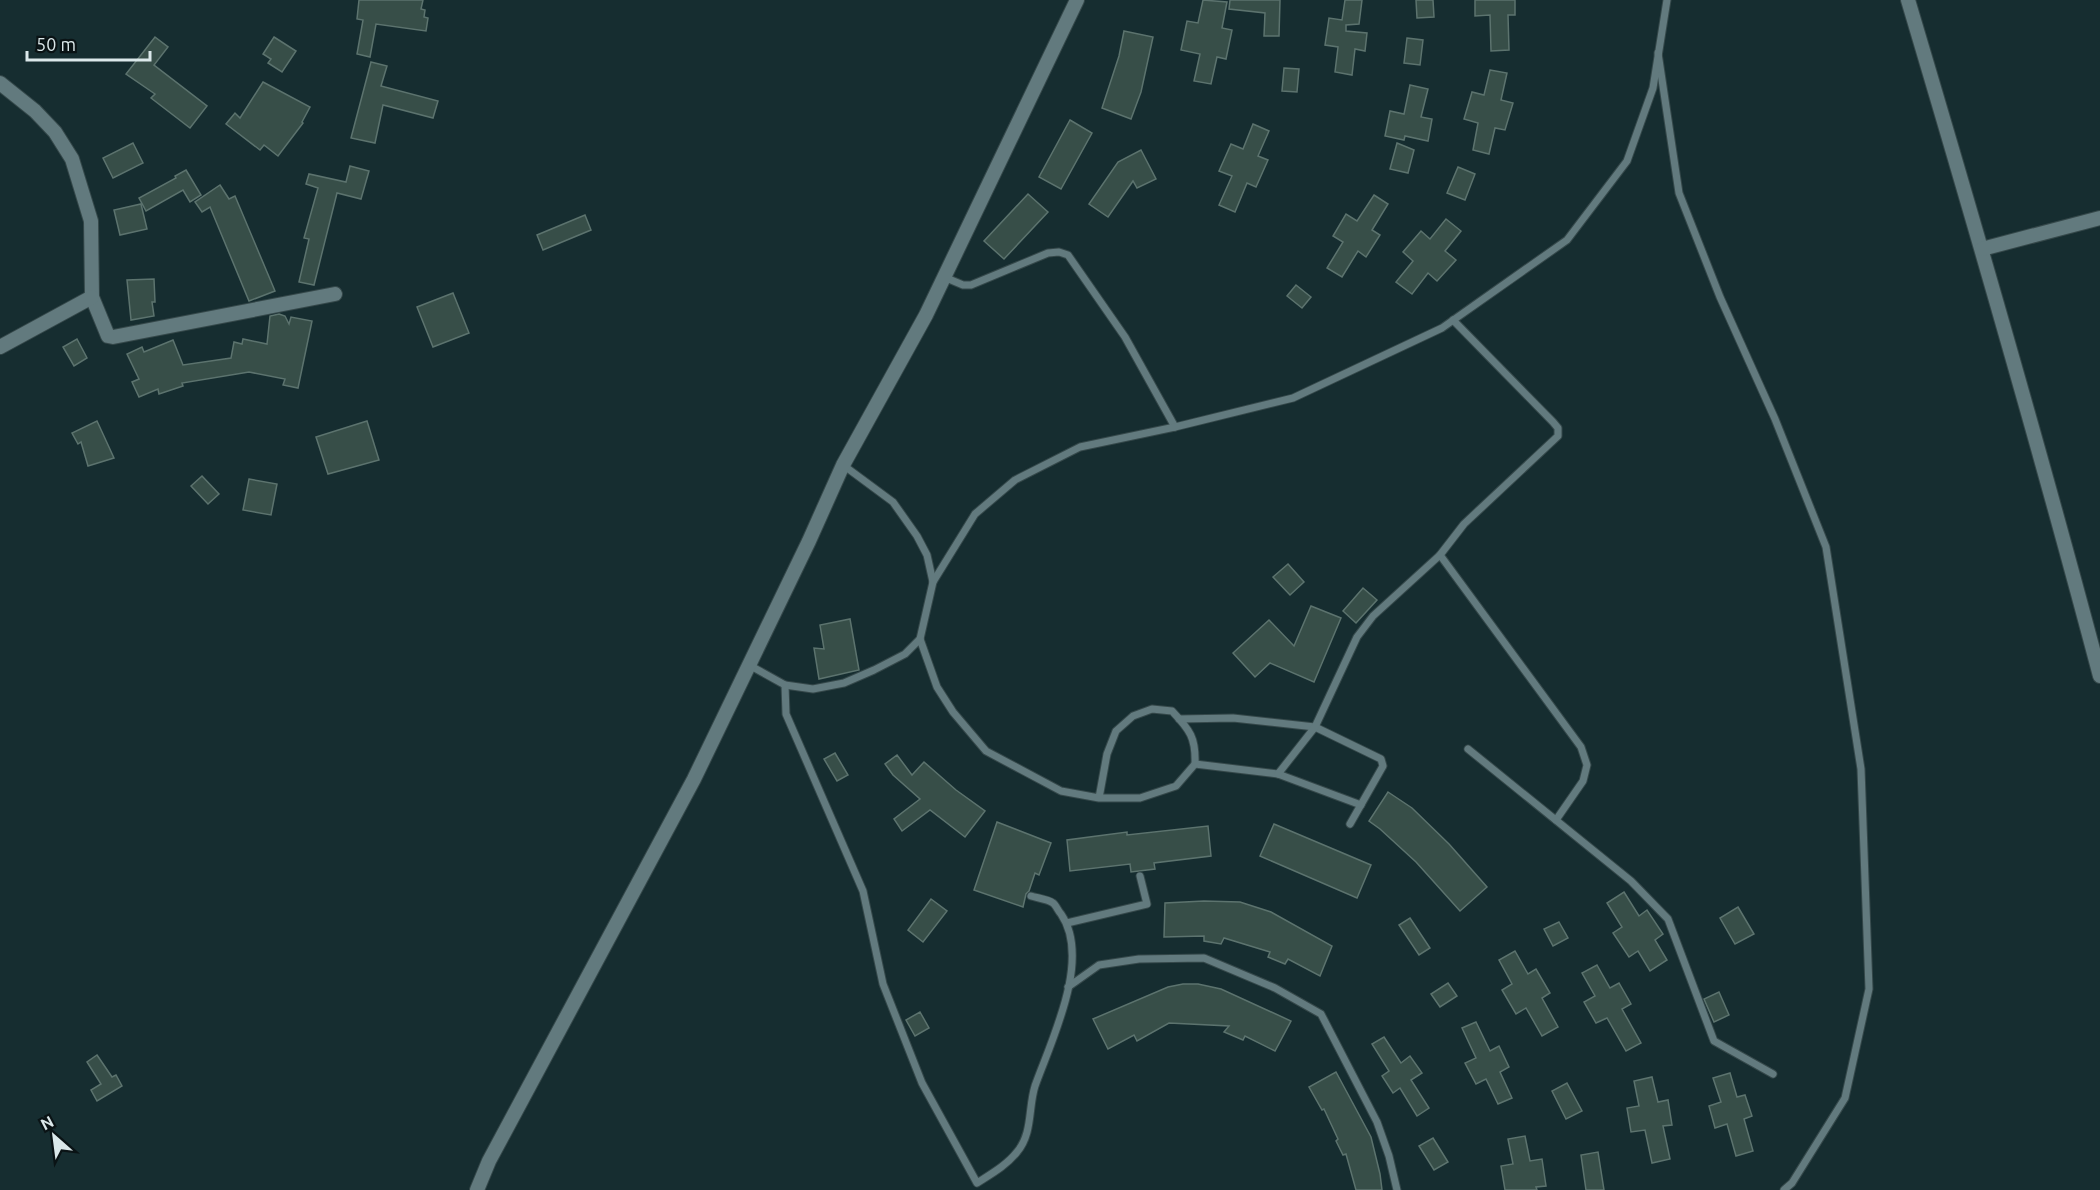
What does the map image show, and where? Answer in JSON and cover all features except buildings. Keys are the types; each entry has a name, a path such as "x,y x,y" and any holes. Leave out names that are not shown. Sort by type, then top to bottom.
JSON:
{"street":[{"path":"477,1190 489,1161 694,779 809,542 843,465 926,315 1077,0"},
{"path":"1908,0 1982,249 2100,676"},
{"path":"0,83 35,111 55,132 72,159 91,221 92,297 105,332 110,337 335,294"},
{"path":"1982,249 2100,218"},
{"path":"0,347 92,297"}],"lane":[{"path":"749,665 785,685 813,688 844,683 905,654 920,639 933,582 975,514 1015,480 1080,447 1175,427 1293,398 1442,327 1567,240 1627,161 1653,88 1666,0"},
{"path":"1658,53 1679,193 1720,297 1775,419 1826,547 1862,769 1869,989 1845,1098 1792,1183 1784,1190"},
{"path":"944,277 963,285 971,285 1048,253 1059,252 1068,255 1125,337 1175,427"},
{"path":"1278,774 1315,727 1357,637 1373,616 1440,555 1464,524 1558,436 1558,428 1553,422 1454,320"},
{"path":"843,465 893,502 917,536 927,555 933,582"},
{"path":"1440,555 1581,747 1587,765 1583,781 1556,820"},
{"path":"920,639 937,687 953,712 986,751 1060,791 1099,798 1140,798 1176,786 1196,764 1196,746 1190,731 1172,711 1152,709 1133,716 1116,730 1107,754 1099,798"},
{"path":"785,685 786,714 863,891 883,984 922,1083 979,1187 1018,1151 1029,1129 1034,1089 1056,1032 1068,987 1072,955 1067,923 1052,902 1031,896"},
{"path":"1179,718 1233,718 1315,727 1373,755 1383,762 1383,766 1350,824"},
{"path":"1468,748 1631,881 1668,919 1714,1041 1773,1074"},
{"path":"1196,764 1278,774 1361,805"},
{"path":"1067,923 1147,904 1140,876"},
{"path":"1068,987 1099,966 1139,959 1204,958 1275,988 1321,1014 1377,1122 1389,1156 1397,1190"}]}
